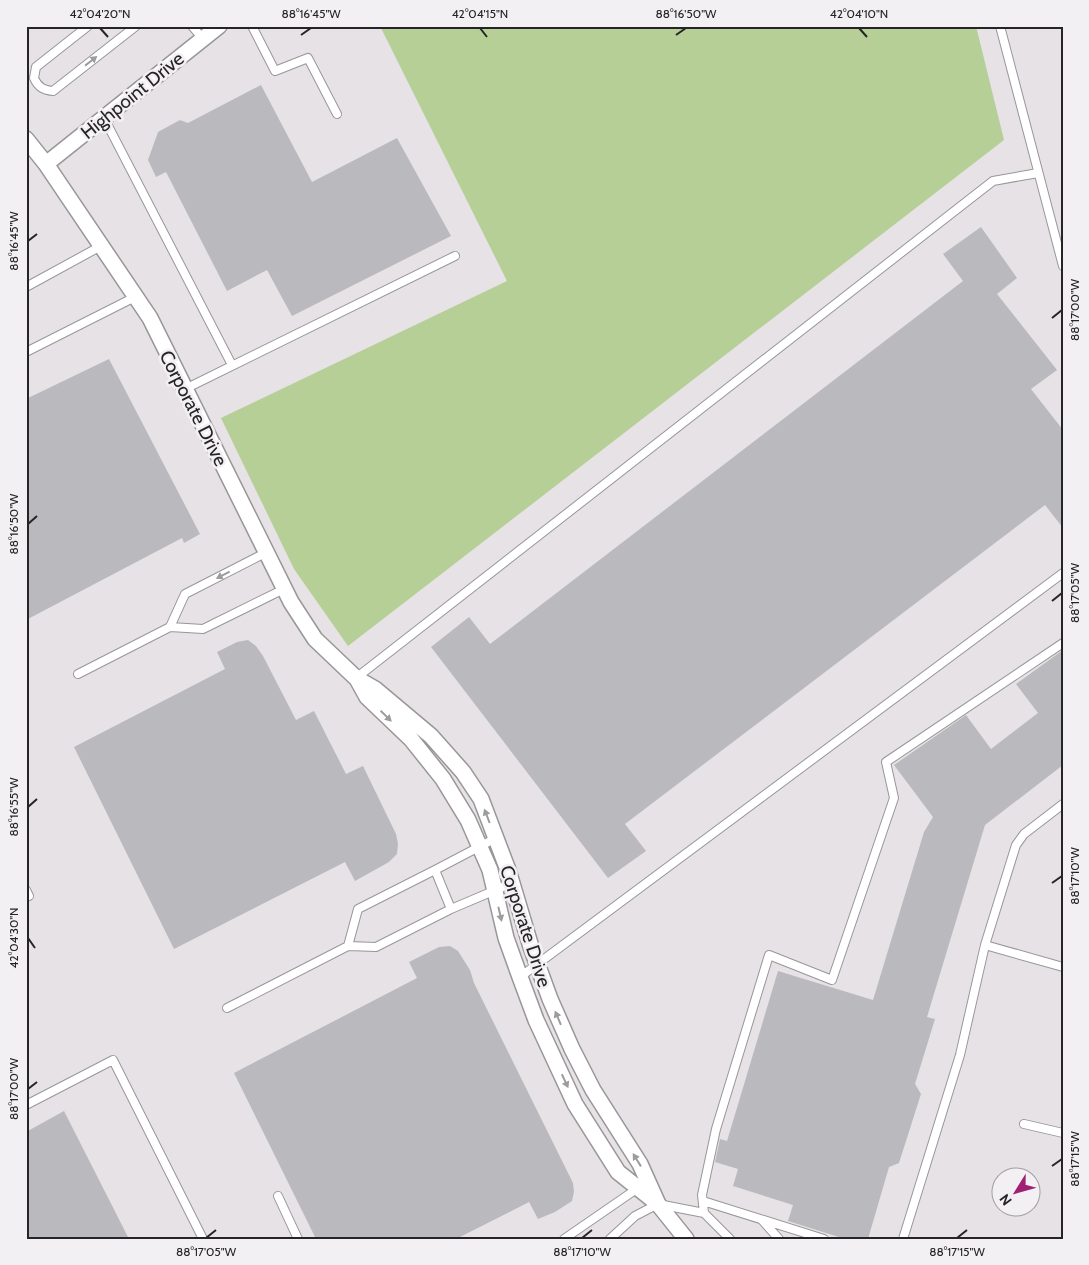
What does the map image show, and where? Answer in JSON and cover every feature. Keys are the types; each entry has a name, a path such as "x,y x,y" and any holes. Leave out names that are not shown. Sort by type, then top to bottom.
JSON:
{"street":[{"name":"Highpoint Drive","path":"46,164 218,26"},
{"name":"Corporate Drive","path":"26,139 46,164 150,318 290,602 315,639 356,678 375,689 431,736 463,772 481,799 512,883 550,999 572,1049 597,1098 640,1164 658,1204"},
{"name":"Corporate Drive","path":"356,678 367,697 411,740 443,779 468,820 490,870 506,938 536,1020 575,1104 618,1172 658,1204 686,1239"}],"lane":[{"path":"88,26 36,67 34,78 41,88 46,91 52,91 136,26"},
{"path":"192,26 203,39"},
{"path":"252,26 275,71 308,58 338,114"},
{"path":"1000,26 1063,266"},
{"path":"104,118 232,365"},
{"path":"356,678 993,181 1038,173"},
{"path":"26,286 101,246"},
{"path":"185,389 455,256"},
{"path":"26,352 136,298"},
{"path":"170,627 185,594 266,552"},
{"path":"520,977 1063,573"},
{"path":"78,674 170,627 203,629 284,589"},
{"path":"704,1213 702,1196 716,1129 770,955 832,980 894,798 886,762 1063,643"},
{"path":"903,1239 960,1055 985,945 1018,842 1024,834 1063,804"},
{"path":"348,946 358,909 496,838"},
{"path":"435,870 451,909"},
{"path":"227,1008 348,946 376,947 451,909 512,883"},
{"path":"26,890 29,896 26,897"},
{"path":"985,945 1063,967"},
{"path":"26,1105 113,1060 203,1239"},
{"path":"1024,1124 1063,1133"},
{"path":"564,1239 638,1188"},
{"path":"278,1196 298,1239"},
{"path":"703,1201 824,1239"},
{"path":"610,1239 635,1216 658,1204 704,1213 730,1239"},
{"path":"762,1220 779,1239"}],"green space":[{"path":"380,26 976,26 1004,140 348,646 294,569 221,418 507,281"}],"building":[{"path":"261,85 312,182 397,138 451,236 292,316 267,270 227,291 166,172 156,177 148,160 158,132 180,120 188,123"},
{"path":"981,227 1017,278 997,294 1057,370 1031,389 1063,430 1063,528 1045,505 625,824 646,851 608,878 431,647 469,617 490,644 963,281 943,254"},
{"path":"109,359 200,534 184,543 182,538 26,620 26,399"},
{"path":"248,640 256,646 263,656 296,720 314,711 346,774 363,766 396,834 397,854 389,862 355,881 345,862 174,949 74,747 225,669 217,652 237,642"},
{"path":"1063,650 1063,765 985,825 927,1017 935,1019 915,1084 921,1094 899,1163 889,1167 868,1239 845,1239 788,1221 793,1205 733,1186 738,1169 715,1162 720,1139 727,1141 778,971 873,1000 924,832 933,817 894,765 966,715 991,749 1038,713 1016,684"},
{"path":"450,946 458,951 470,970 474,983 573,1183 572,1201 555,1212 538,1219 529,1202 456,1239 316,1239 234,1073 417,978 409,962 439,947"},
{"path":"64,1111 129,1239 26,1239 26,1132"}]}
